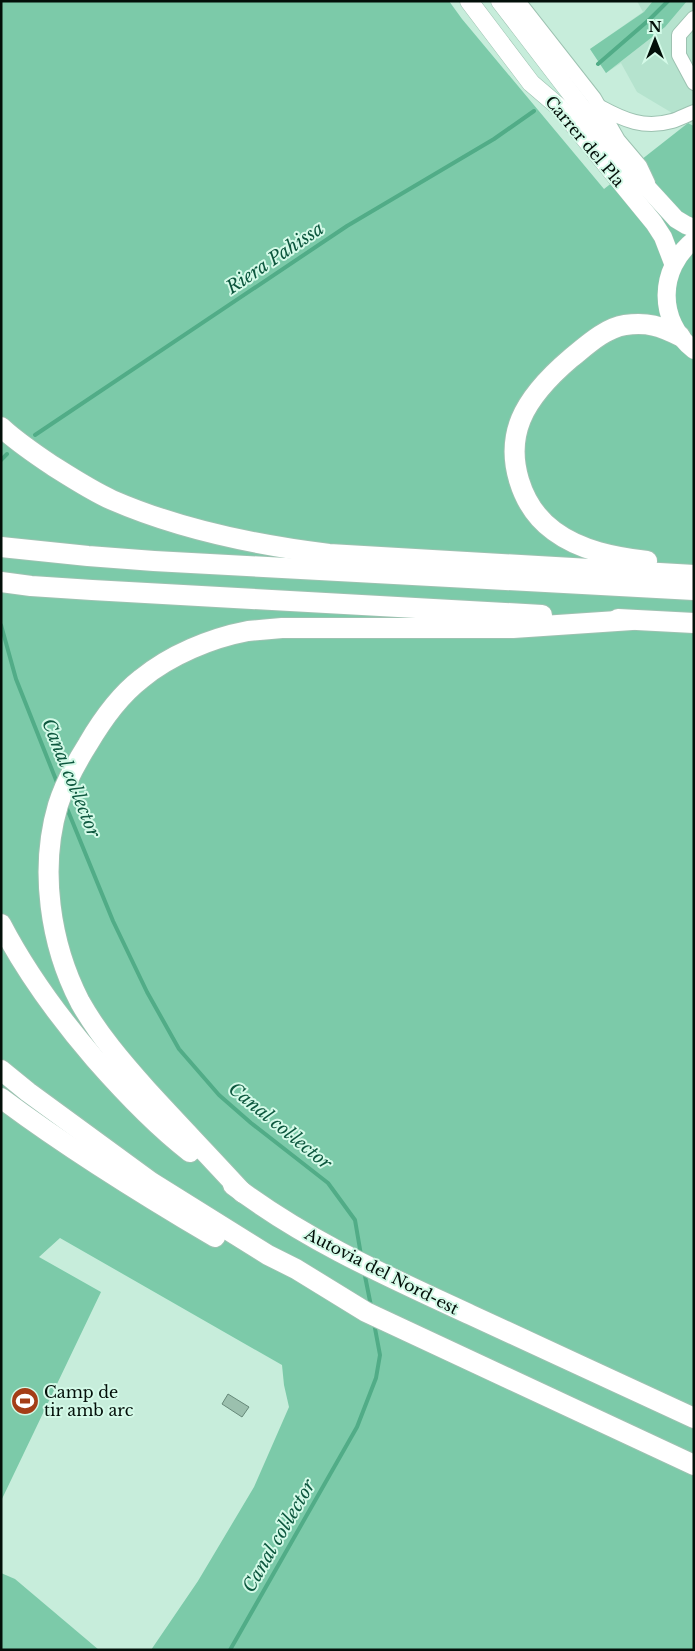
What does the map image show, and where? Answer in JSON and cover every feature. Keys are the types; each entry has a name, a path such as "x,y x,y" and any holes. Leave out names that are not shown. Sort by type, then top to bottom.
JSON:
{"highway":[{"path":"687,343 651,324 623,325 608,331 586,346 566,362 543,385 529,404 517,432 515,461 518,481 535,512 553,531 567,540 597,552 624,558 694,565"},
{"path":"6,431 33,453 68,476 110,499 139,511 204,531 286,548 329,554 694,575"},
{"path":"1,547 28,551 154,561 694,590"},
{"path":"1,582 31,586 237,599 694,623"},
{"path":"243,1193 122,1061 92,1023 70,978 62,954 51,906 49,870 52,837 58,806 76,764 101,722 141,678 159,666 192,649 231,635 282,628 513,628 632,620"},
{"name":"Autovia del Nord-est","path":"1,924 18,956 44,995 73,1033 123,1092 183,1147 243,1193 325,1245 406,1285 694,1418"},
{"path":"1,1070 151,1182 268,1254 289,1274"},
{"path":"1,1098 147,1197 289,1274 366,1312 694,1465"}],"main road":[{"name":"Carrer del Pla","path":"469,1 530,83 559,107 654,223 663,237 673,263"},
{"name":"Carrer del Pla","path":"500,1 621,159 676,219 694,228"},
{"path":"687,343 673,325 669,313 667,287 673,263 680,252 694,240"}],"street":[{"name":"Carrer del Pla","path":"518,1 594,98 618,140 640,166 653,194"},
{"path":"694,18 679,35 679,55 694,83"},
{"path":"600,107 628,121 644,124 673,121 694,112"}],"shaded area":[{"path":"1,1 449,1 604,189 688,123 694,126 694,1650 151,1650 198,1581 254,1487 289,1407 282,1365 60,1238 39,1257 101,1292 1,1501"},
{"path":"637,1 694,1 694,126 637,92 621,63 606,73 590,49 643,12"},
{"path":"653,1 687,1 665,27 606,73 590,49 644,12"},
{"path":"1,1573 15,1579 99,1650 1,1650"}],"building":[{"path":"228,1394 249,1407 242,1417 222,1404"}],"waterway":[{"name":"Riera Pahissa","path":"598,64 668,1"},
{"name":"Riera Pahissa","path":"35,435 347,226 494,139 534,111"},
{"name":"Riera Pahissa","path":"1,460 7,454"},
{"name":"Canal col·lector","path":"1,625 16,679 58,785"},
{"name":"Canal col·lector","path":"66,806 113,921 147,992 179,1049 219,1095 251,1123 328,1183 355,1220 361,1255"},
{"name":"Canal col·lector","path":"364,1271 371,1306"},
{"name":"Canal col·lector","path":"230,1650 357,1427 376,1378 380,1355 374,1323"}],"place":[{"name":"Camp de tir amb arc","path":"25,1401"}]}
